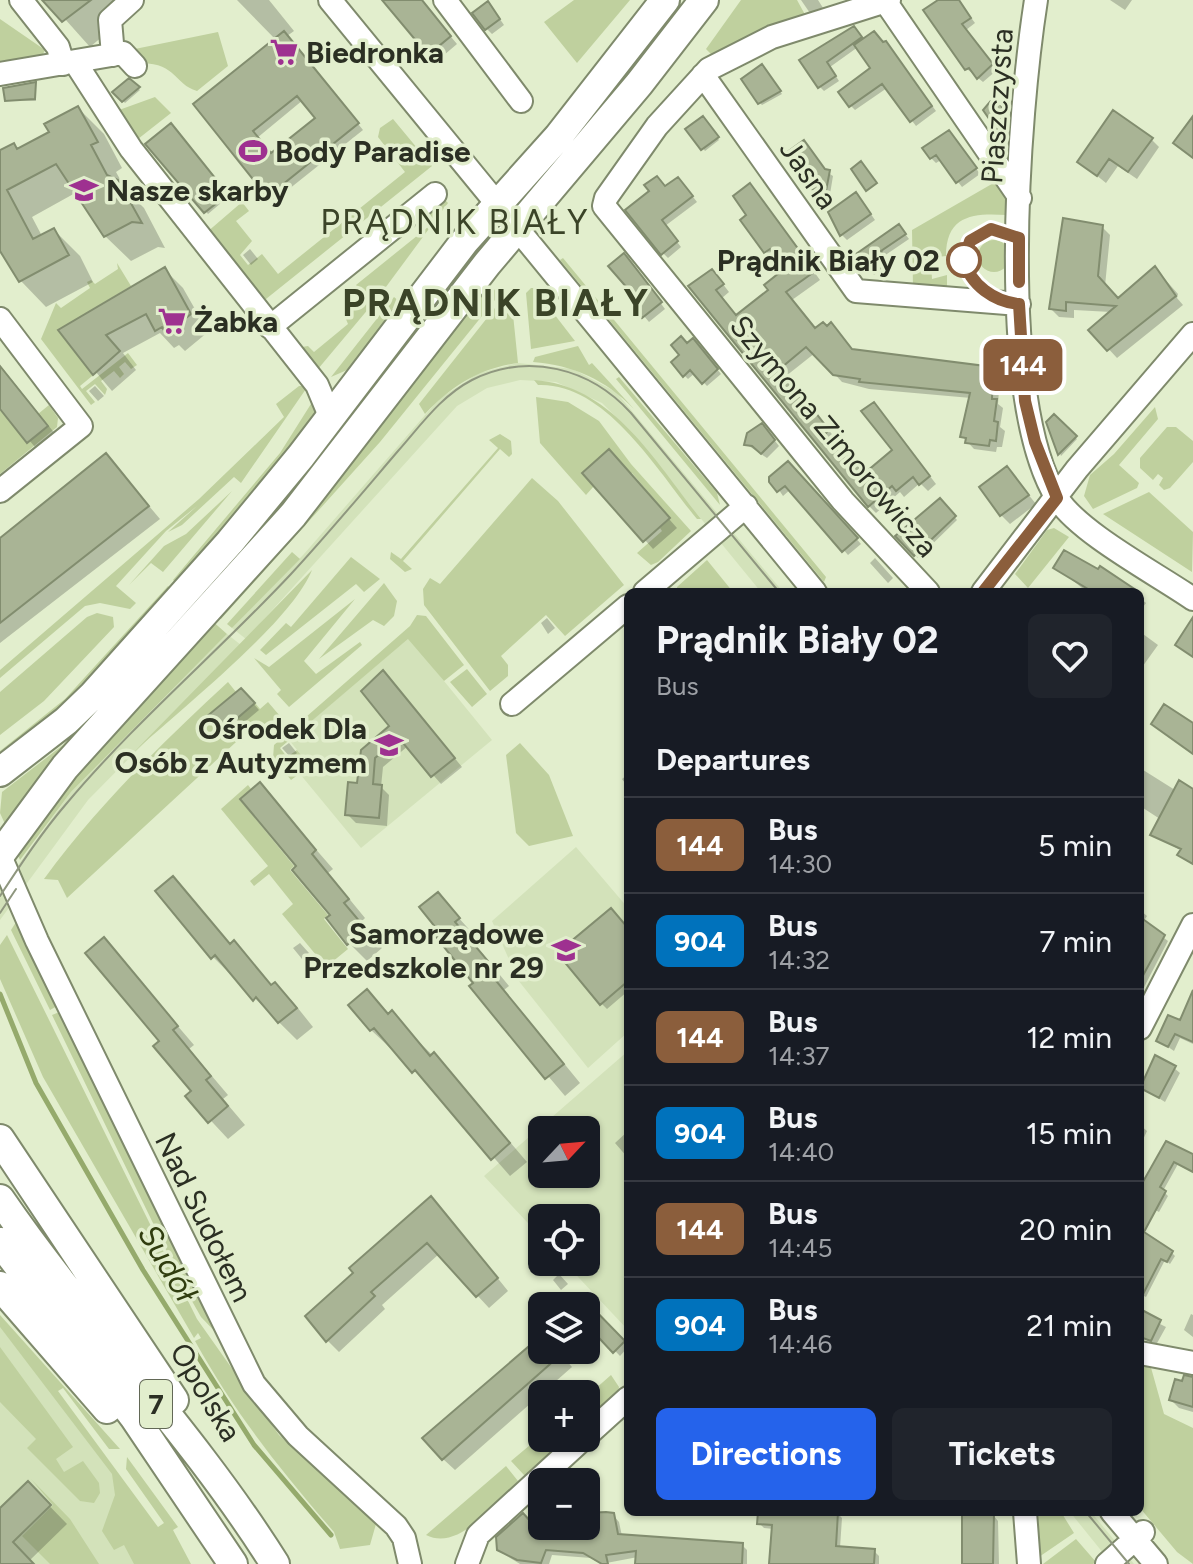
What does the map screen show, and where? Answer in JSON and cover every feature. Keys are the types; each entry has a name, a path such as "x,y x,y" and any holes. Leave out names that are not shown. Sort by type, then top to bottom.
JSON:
{"main road":[{"path":"0,772 66,721 93,695 253,515 497,204 568,125 665,0"},
{"path":"4,850 65,767 293,515 517,228 639,84 704,0"},
{"name":"Opolska","path":"0,1139 168,1391 219,1481 275,1564"},
{"name":"Opolska","path":"0,1199 95,1326 219,1481"},
{"name":"7","path":"0,1242 178,1481 233,1564"},
{"path":"0,1286 75,1375 178,1481"}],"street":[{"path":"21,0 131,149 317,385 330,416"},
{"path":"113,55 110,20 132,0"},
{"path":"330,0 812,588"},
{"path":"445,0 521,101"},
{"name":"Piaszczysta","path":"1036,0 1024,75 1019,304 1025,401 1035,442 1057,498"},
{"path":"703,75 772,37 887,1 1020,198"},
{"path":"0,74 123,53 135,66"},
{"name":"Szymona Zimorowicza","path":"703,75 657,126 606,198 604,206 843,501 924,588"},
{"name":"Jasna","path":"703,75 856,291 1019,304"},
{"path":"270,327 435,194"},
{"path":"0,319 81,426 0,491"},
{"path":"986,588 1077,469 1193,334"},
{"path":"317,385 358,379"},
{"path":"1057,498 1080,523 1193,599"},
{"path":"650,588 746,506"},
{"path":"512,704 624,609"},
{"name":"Nad Sudołem","path":"4,850 37,941 254,1384 298,1436 396,1526 410,1564"},
{"path":"1144,1020 1193,925"},
{"path":"1144,1354 1193,1363"},
{"path":"600,1423 624,1402"},
{"path":"467,1564 478,1535 569,1452"},
{"path":"1025,1516 1029,1564"},
{"path":"1116,1516 1171,1564"},
{"path":"1130,1516 1156,1564"},
{"path":"1107,1564 1139,1536"}],"shaded area":[{"path":"574,0 630,0 577,63 544,22"},
{"path":"741,0 797,0 808,20 712,55 706,49"},
{"path":"0,19 45,50 42,56 0,61"},
{"path":"218,32 228,66 197,91 169,70 142,63 130,50"},
{"path":"155,97 171,113 138,139 119,110"},
{"path":"393,119 432,166 261,303 206,233 242,202 249,211 236,221 252,241 240,255 248,265 262,254 278,274 405,172 378,137 380,128"},
{"path":"997,181 1008,199 1007,215 974,216 957,224 947,242 946,256 937,257 937,262 931,262 932,279 947,275 947,290 913,288 912,230"},
{"path":"444,199 448,203 380,295 318,369 302,347 308,346 314,352 348,324 343,312 363,296 356,285 428,227 419,216"},
{"path":"994,240 1005,245 1010,256 1005,267 994,272 983,267 978,256 983,245"},
{"path":"563,258 826,577 824,582 560,260"},
{"path":"466,259 470,263 376,382 300,491 201,603 193,596"},
{"path":"117,263 131,286 58,330 87,367 108,363 80,386 82,389 128,353 137,365 131,369 125,362 119,367 124,374 120,378 114,371 101,381 107,389 105,395 95,384 86,391 95,402 91,405 41,339 56,303 61,308 90,288 87,282 91,280 95,284 118,269"},
{"path":"488,282 499,295 380,442 221,619 215,614"},
{"path":"531,288 575,341 531,349 526,293"},
{"path":"506,294 511,295 518,363 491,369 467,380 425,414 419,404"},
{"path":"394,297 400,302 347,370 331,377"},
{"path":"578,346 589,365 592,363 634,409 612,390 588,376 533,362 535,357"},
{"path":"518,363 573,369 616,392 780,588 758,588 626,427 602,403 556,382 520,380 487,388 457,406 246,639 232,628 304,554 440,398 479,373"},
{"path":"619,377 717,493 720,505 616,379"},
{"path":"534,380 562,385 587,396 610,411 649,452 701,519 697,519 647,455 608,414 586,398 563,388 538,385"},
{"path":"299,386 308,386 241,483 234,477 182,525 168,532 197,506 166,531 116,586 136,603 130,609 100,603 85,606 0,678 0,670 199,499 284,417 276,404"},
{"path":"316,396 320,411 180,586 173,580 280,453"},
{"path":"536,397 568,402 599,421 631,464 691,531 658,562 651,565 637,553 662,531 660,528 670,518 632,473 594,486 586,495 540,443"},
{"path":"49,405 58,418 57,427 0,474 0,409 27,443 48,427 38,414"},
{"path":"1155,407 1158,419 1119,465 1139,483 1137,488 1093,509 1084,496 1090,475 1114,454"},
{"path":"1167,427 1176,427 1193,441 1193,462 1170,488 1164,490 1159,485 1163,478 1158,474 1153,480 1140,468 1140,458"},
{"path":"500,434 511,441 512,454 509,457 500,449 403,561 412,569 405,572 390,559 391,552 401,559 498,448 489,440"},
{"path":"532,478 558,501 624,585 565,636 546,615 501,656 508,665 508,676 490,691 424,605 423,589 430,578 440,584"},
{"path":"232,491 163,572 151,563 129,585 164,546 186,534"},
{"path":"1149,492 1193,532 1192,572 1103,514"},
{"path":"1054,528 1069,537 1028,588 1015,574 1047,530"},
{"path":"292,552 300,559 232,628 227,624"},
{"path":"351,557 380,579 364,592 356,584 266,655 260,650 286,623 291,627"},
{"path":"707,560 730,588 677,588"},
{"path":"312,570 300,591 258,640 132,754"},
{"path":"384,583 397,601 394,616 384,626 373,620 319,659"},
{"path":"168,586 175,591 91,684 0,761 0,751 65,699"},
{"path":"355,599 304,661 316,674 360,642 362,645 289,707 277,694 281,690 254,658 269,667"},
{"path":"188,602 196,608 14,818 10,816 5,824 0,813 2,792 63,745"},
{"path":"97,613 113,617 114,627 44,701 0,735 0,692 87,617"},
{"path":"417,615 426,616 464,665 444,681 408,639 280,748 287,757 297,750 310,766 291,780 273,758 274,745 410,626"},
{"path":"210,619 227,634 71,792 20,860 16,851 26,833"},
{"path":"227,634 241,645 88,800 0,920 0,890 71,792"},
{"name":"Ośrodek Dla Osób z Autyzmem","path":"409,638 492,740 361,848 300,774 310,766 289,740"},
{"path":"467,669 487,694 472,707 450,682"},
{"path":"228,682 236,692 207,717 220,732 255,703 260,709 268,702 280,716 254,737 248,731 67,898 58,880 44,879 131,776"},
{"path":"520,743 549,775 573,836 529,846 516,833 506,755"},
{"path":"248,785 251,789 240,800 294,866 290,870 328,915 324,919 348,949 326,967 282,914 293,904 269,874 254,886 250,881 268,866 221,809"},
{"name":"Samorządowe Przedszkole nr 29","path":"576,847 624,903 624,1036 588,1068 518,980 492,921"},
{"path":"18,919 59,1005 50,1010 11,930"},
{"path":"7,935 197,1319 279,1435 376,1524 370,1545 340,1549 334,1532 259,1440 210,1368 195,1341 201,1338 198,1333 194,1338 43,1077 0,979 0,945"},
{"path":"62,1011 223,1340 201,1317 184,1287 52,1015"},
{"path":"624,1054 624,1326 600,1300 600,1292 592,1292 577,1276 600,1276 600,1204 528,1204 528,1223 484,1176 528,1138 528,1188 600,1188 600,1116 553,1116"},
{"path":"0,1315 120,1449 109,1449 63,1388 58,1391 158,1527 164,1523 126,1469 127,1457 178,1527 173,1530 191,1564 134,1564 124,1545 114,1550 102,1531 115,1495 112,1474 0,1327"},
{"path":"0,1323 126,1486 174,1564 0,1564"},
{"path":"0,1347 73,1447 56,1459 64,1472 83,1461 99,1483 100,1493 94,1503 80,1501 27,1448 36,1439 0,1402"},
{"path":"1144,1363 1150,1364 1164,1414 1193,1428 1193,1564 1177,1552 1144,1513"},
{"path":"611,1375 619,1387 617,1397 600,1413 600,1385"},
{"path":"528,1447 528,1452 558,1452 540,1468 528,1468 528,1476 511,1461"},
{"path":"506,1466 518,1481 488,1512 451,1537 426,1535"},
{"path":"31,1479 70,1519 99,1564 50,1564 22,1536 53,1505"},
{"path":"1033,1516 1063,1516 1074,1533 1036,1559"},
{"path":"1073,1516 1094,1516 1134,1564 1112,1564"},
{"path":"1076,1539 1096,1562 1043,1564"}],"building":[{"path":"42,0 91,0 62,22"},
{"path":"382,0 422,0 451,36 428,55"},
{"path":"938,0 959,0 971,18 962,24 993,64 977,79 969,68 965,70 923,10"},
{"path":"488,1 500,19 485,30 472,13"},
{"path":"854,26 862,37 827,62 836,76 818,88 799,60"},
{"path":"284,31 359,123 267,197 193,104","holes":["297,96 315,118 271,153 253,131"]},
{"path":"874,31 883,42 886,41 932,106 910,122 882,84 849,107 838,92 870,68 854,45"},
{"path":"762,64 781,91 758,104 741,79"},
{"path":"129,78 140,87 122,102 112,92"},
{"path":"36,82 35,99 5,101 3,88"},
{"path":"995,96 1002,107 1001,136 983,110"},
{"path":"78,106 98,142 91,145 107,175 118,180 142,223 132,222 104,237 56,164 7,190 33,239 54,228 69,255 19,282 0,251 0,150 14,143 17,149 49,132 44,124"},
{"path":"1113,110 1153,138 1128,172 1109,159 1097,176 1077,162"},
{"path":"703,116 719,137 701,150 685,129"},
{"path":"1193,116 1193,158 1173,143"},
{"path":"171,123 228,194 204,213 145,144"},
{"path":"949,130 977,168 956,183 936,155 930,159 922,148"},
{"path":"804,140 825,169 830,170 826,191 811,189 786,153"},
{"path":"861,161 877,183 866,191 851,169"},
{"path":"657,176 665,186 678,177 693,196 662,220 678,241 661,255 625,210 649,191 644,185"},
{"path":"750,183 814,272 786,292 815,328 823,322 827,326 831,322 852,349 993,367 992,399 997,399 994,421 998,422 996,441 990,440 989,446 965,443 966,438 960,437 970,393 859,382 860,379 833,375 806,347 781,368 829,430 824,435 844,459 852,453 867,471 892,450 861,411 874,402 930,476 919,485 913,477 896,491 892,486 868,507 688,286 712,269 724,284 716,290 736,315 768,290 764,285 784,269 770,249 764,253 740,220 746,215 733,196"},
{"path":"856,192 871,214 840,236 828,212"},
{"path":"1063,218 1103,225 1098,276 1118,298 1155,266 1176,296 1107,351 1088,330 1116,306 1066,302 1066,311 1049,309"},
{"path":"899,224 906,234 881,251 887,259 869,272 856,254"},
{"path":"624,253 662,302 642,318 635,308 636,298 608,266"},
{"path":"165,267 191,314 166,334 162,327 155,331 146,314 106,335 120,351 93,375 58,330"},
{"path":"681,336 687,343 693,338 718,369 702,384 690,370 683,377 671,362 679,355 671,345"},
{"path":"0,366 48,426 27,443 0,409"},
{"path":"1054,414 1077,436 1058,455 1046,422"},
{"path":"762,423 775,440 761,454 752,446 744,445 747,433"},
{"path":"609,449 670,518 643,542 582,473"},
{"path":"106,453 149,506 0,623 0,538"},
{"path":"788,461 858,538 842,552 785,486 777,492 769,482 769,477"},
{"path":"1007,466 1029,495 1000,516 979,487"},
{"path":"940,498 956,516 914,556 895,536"},
{"path":"1064,550 1098,569 1100,566 1133,588 1086,588 1053,568"},
{"path":"1193,617 1193,657 1175,645"},
{"path":"383,670 455,758 431,777 399,738 375,758 373,784 382,785 379,818 345,815 348,782 357,783 361,750 389,726 361,691"},
{"path":"241,688 255,703 220,733 206,717"},
{"path":"1164,704 1193,723 1193,754 1151,724"},
{"path":"1179,780 1193,789 1193,864 1177,855 1181,849 1150,835"},
{"path":"260,782 316,850 312,854 349,899 344,903 366,929 347,945 326,918 330,915 292,870 296,866 240,799"},
{"path":"173,876 230,944 234,940 271,985 275,982 297,1008 278,1023 256,997 253,1001 215,955 211,959 155,891"},
{"path":"438,892 460,918 455,922 493,967 488,971 564,1064 545,1079 469,986 473,983 436,937 440,933 419,907"},
{"path":"611,908 624,923 624,984 600,1005 557,953"},
{"path":"1144,920 1165,935 1144,974"},
{"path":"104,937 178,1026 173,1030 211,1076 206,1080 228,1106 208,1123 185,1096 191,1091 153,1046 159,1041 85,953"},
{"path":"367,989 388,1014 392,1010 430,1056 434,1052 510,1143 491,1160 415,1070 412,1073 374,1028 370,1031 348,1005"},
{"path":"1193,990 1193,1042 1175,1034 1168,1047 1156,1041 1168,1015 1180,1020"},
{"path":"1155,1055 1176,1066 1159,1098 1144,1090 1144,1079"},
{"path":"1166,1141 1193,1154 1193,1172 1174,1162 1160,1187 1166,1191 1144,1232 1144,1180"},
{"path":"431,1196 498,1278 476,1297 427,1243 371,1292 375,1296 326,1342 305,1316 353,1273 349,1268"},
{"path":"1144,1232 1173,1251 1167,1262 1161,1259 1144,1292"},
{"path":"1144,1311 1161,1320 1151,1341 1144,1338"},
{"path":"600,1315 624,1340 613,1353 600,1339"},
{"path":"528,1347 528,1364 550,1364 532,1380 528,1380 528,1384 442,1460 422,1438"},
{"path":"1184,1375 1193,1377 1193,1407 1169,1400 1175,1379 1182,1381"},
{"path":"28,1481 51,1505 13,1542 34,1564 0,1564 0,1508"},
{"path":"600,1512 614,1513 618,1534 743,1543 742,1564 635,1564 636,1551 606,1555 608,1564 602,1564 583,1553 546,1550 541,1563 517,1560 497,1550 496,1537 523,1513 528,1519 528,1540 600,1540"},
{"path":"758,1516 838,1516 836,1546 875,1549 874,1564 769,1564 772,1525 757,1524"},
{"path":"962,1516 994,1516 993,1564 962,1564"}],"waterway":[{"name":"Sudół","path":"0,994 36,1083 143,1270 254,1445 331,1535"}],"tram line":[{"path":"0,896 49,825 93,773 291,574 432,412 472,380 515,367 536,366 577,375 597,385 631,413 776,588"},
{"path":"0,913 16,889"},
{"path":"1089,1516 1129,1564"}],"bus line":[{"name":"144","path":"986,588 1057,498 1035,442 1025,401 1019,304 1003,303 980,287 966,271 965,250 976,234 999,229 1019,238 1019,282"}],"place":[{"name":"Biedronka","path":"284,52"},
{"name":"Body Paradise","path":"253,151"},
{"name":"Nasze skarby","path":"84,190"},
{"name":"Prądnik Biały 02","path":"964,260"},
{"name":"Żabka","path":"172,321"},
{"name":"Ośrodek Dla Osób z Autyzmem","path":"389,745"},
{"name":"Samorządowe Przedszkole nr 29","path":"566,950"}],"district":[{"name":"PRĄDNIK BIAŁY","path":"455,222"},
{"name":"PRĄDNIK BIAŁY","path":"496,303"}]}
